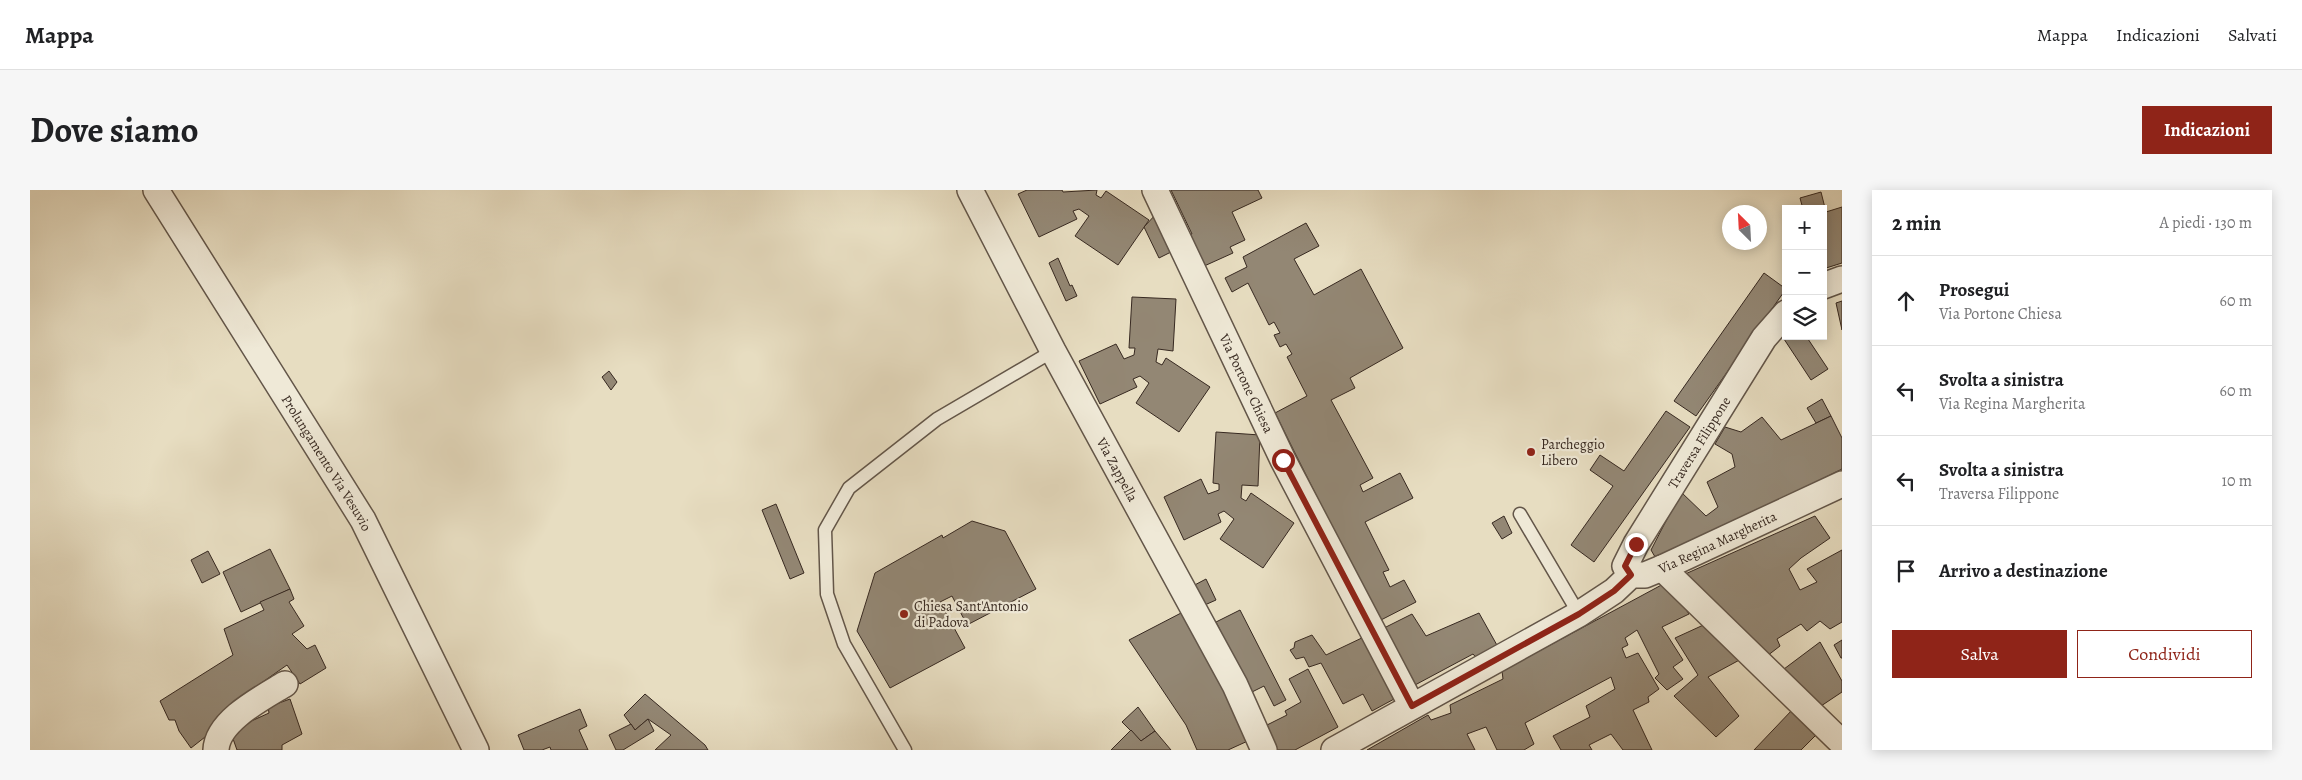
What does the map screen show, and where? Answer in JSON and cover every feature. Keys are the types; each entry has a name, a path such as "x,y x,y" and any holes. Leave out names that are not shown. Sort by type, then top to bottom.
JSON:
{"street":[{"name":"Prolungamento Via Vesuvio","path":"156,190 363,520 476,750"},
{"name":"Via Zappella","path":"970,190 1052,351 1235,685 1264,750"},
{"name":"Via Portone Chiesa","path":"1155,190 1283,460 1412,706"},
{"path":"1827,285 1842,279"},
{"name":"Traversa Filippone","path":"1631,575 1625,566 1636,544 1764,338 1782,318"},
{"name":"Via Regina Margherita","path":"1631,575 1645,575 1662,568 1842,485"},
{"path":"1662,568 1842,742"},
{"path":"1334,750 1579,614 1614,591 1631,575"},
{"path":"216,750 216,742 222,728 258,701 285,684"}],"lane":[{"path":"905,750 844,644 827,594 825,530 849,488 937,419 1052,351"},
{"path":"1520,514 1579,614"}],"building":[{"path":"1027,190 1062,190 1063,192 1097,190 1096,195 1101,198 1106,191 1149,220 1118,265 1075,236 1089,216 1079,209 1073,211 1077,219 1039,237 1018,194"},
{"path":"1171,190 1258,190 1262,198 1232,212 1245,240 1230,247 1233,253 1202,267 1187,236 1192,234"},
{"path":"1821,192 1824,205 1802,205 1800,198"},
{"path":"1842,207 1842,263 1827,268 1827,212"},
{"path":"1157,213 1175,250 1159,258 1144,227"},
{"path":"1306,223 1319,246 1294,259 1314,295 1361,269 1403,348 1350,378 1355,388 1331,400 1373,478 1360,485 1363,492 1400,473 1413,498 1365,522 1389,570 1383,572 1390,587 1404,580 1416,602 1379,621 1275,413 1307,396 1287,357 1292,354 1286,344 1280,347 1274,335 1280,333 1274,322 1269,325 1248,283 1232,292 1225,278 1247,267 1243,257"},
{"path":"1058,258 1070,286 1072,285 1077,296 1066,301 1049,263"},
{"path":"1764,273 1782,286 1782,295 1696,416 1674,401"},
{"path":"1132,297 1176,299 1173,351 1158,349 1156,362 1162,365 1166,358 1210,387 1179,432 1136,403 1149,383 1140,376 1133,379 1137,387 1100,404 1079,361 1116,344 1124,359 1134,355 1135,348 1129,348"},
{"path":"1842,301 1842,330 1836,303"},
{"path":"1785,340 1809,340 1828,369 1811,380"},
{"path":"609,371 617,382 611,390 602,377"},
{"path":"1822,399 1831,416 1816,423 1807,408"},
{"path":"1666,411 1690,427 1594,562 1571,545 1613,486 1590,470 1600,455 1624,471"},
{"path":"1831,416 1842,438 1842,469 1658,562 1651,550 1681,492 1706,516 1718,507 1707,482 1735,467 1732,454 1715,444 1725,427 1741,432 1762,417 1781,440"},
{"path":"1216,432 1260,435 1258,486 1242,485 1241,498 1246,501 1251,493 1294,523 1263,568 1220,539 1234,519 1224,511 1218,514 1221,522 1184,540 1164,497 1201,479 1208,494 1219,490 1219,484 1213,483"},
{"path":"776,504 804,573 790,579 762,510"},
{"path":"1504,516 1512,533 1502,539 1492,523"},
{"path":"1815,516 1830,538 1801,558 1789,569 1800,590 1817,582 1807,569 1842,550 1842,622 1830,629 1820,621 1807,631 1801,624 1777,639 1780,646 1767,656 1683,575"},
{"name":"Chiesa Sant'Antonio di Padova","path":"972,521 1005,531 1036,589 967,625 952,596 940,602 965,648 890,688 857,631 875,573 942,535 943,538"},
{"path":"270,549 290,589 241,612 223,572"},
{"path":"208,551 220,574 202,583 191,560"},
{"path":"1206,579 1216,600 1198,608 1189,588"},
{"path":"1667,582 1689,614 1662,627 1683,660 1673,667 1683,679 1667,690 1655,678 1659,674 1637,630 1625,638 1628,645 1622,648 1626,658 1638,653 1659,689 1648,697 1649,702 1633,710 1652,750 1623,750 1611,734 1589,745 1592,750 1561,750 1553,736 1590,717 1586,706 1615,689 1611,677 1525,723 1534,744 1524,750 1497,750 1486,727 1467,734 1475,750 1367,750 1428,715 1431,720 1451,713 1450,705 1503,679 1502,671"},
{"path":"290,589 294,599 289,602 304,626 292,634 307,649 315,645 326,668 300,684 287,665 247,693 251,701 191,748 179,731 175,720 169,720 160,701 233,655 224,629 264,610 260,602"},
{"path":"1240,610 1286,700 1274,706 1264,686 1252,692 1246,681 1231,664 1236,661 1230,650 1226,652 1216,632 1220,630 1216,622"},
{"path":"1183,612 1250,740 1228,750 1197,750 1186,725 1129,640"},
{"path":"1479,613 1498,647 1480,662 1473,654 1415,685 1382,629 1412,614 1426,636"},
{"path":"1710,622 1745,657 1708,677 1739,716 1716,737 1674,696 1698,675 1675,638"},
{"path":"1312,635 1326,655 1366,636 1396,698 1372,711 1363,694 1343,704 1321,663 1309,667 1304,657 1296,659 1290,650 1294,648 1295,642"},
{"path":"1842,640 1842,658 1841,658 1834,645"},
{"path":"1820,642 1842,681 1842,692 1815,710 1780,672"},
{"path":"1308,669 1338,727 1295,750 1270,750 1259,729 1287,715 1285,711 1301,702 1289,679"},
{"path":"645,694 705,745 708,750 655,750 671,735 648,719 635,730 624,715"},
{"path":"290,699 302,734 282,745 282,750 237,750 232,736 247,723 269,713 268,707"},
{"path":"1138,707 1155,731 1141,741 1122,722"},
{"path":"580,709 587,726 579,730 588,750 551,750 550,747 542,750 524,750 518,735"},
{"path":"1793,709 1818,733 1801,750 1754,750"},
{"path":"648,719 654,731 623,750 616,750 609,735 631,724 635,730"},
{"path":"1131,730 1141,741 1155,731 1171,750 1111,750"}],"place":[{"name":"Parcheggio Libero","path":"1531,452"},
{"name":"Chiesa Sant'Antonio di Padova","path":"904,614"}],"route":[{"path":"1283,460 1412,706 1579,614 1614,591 1631,575 1625,566 1636,544"}]}
